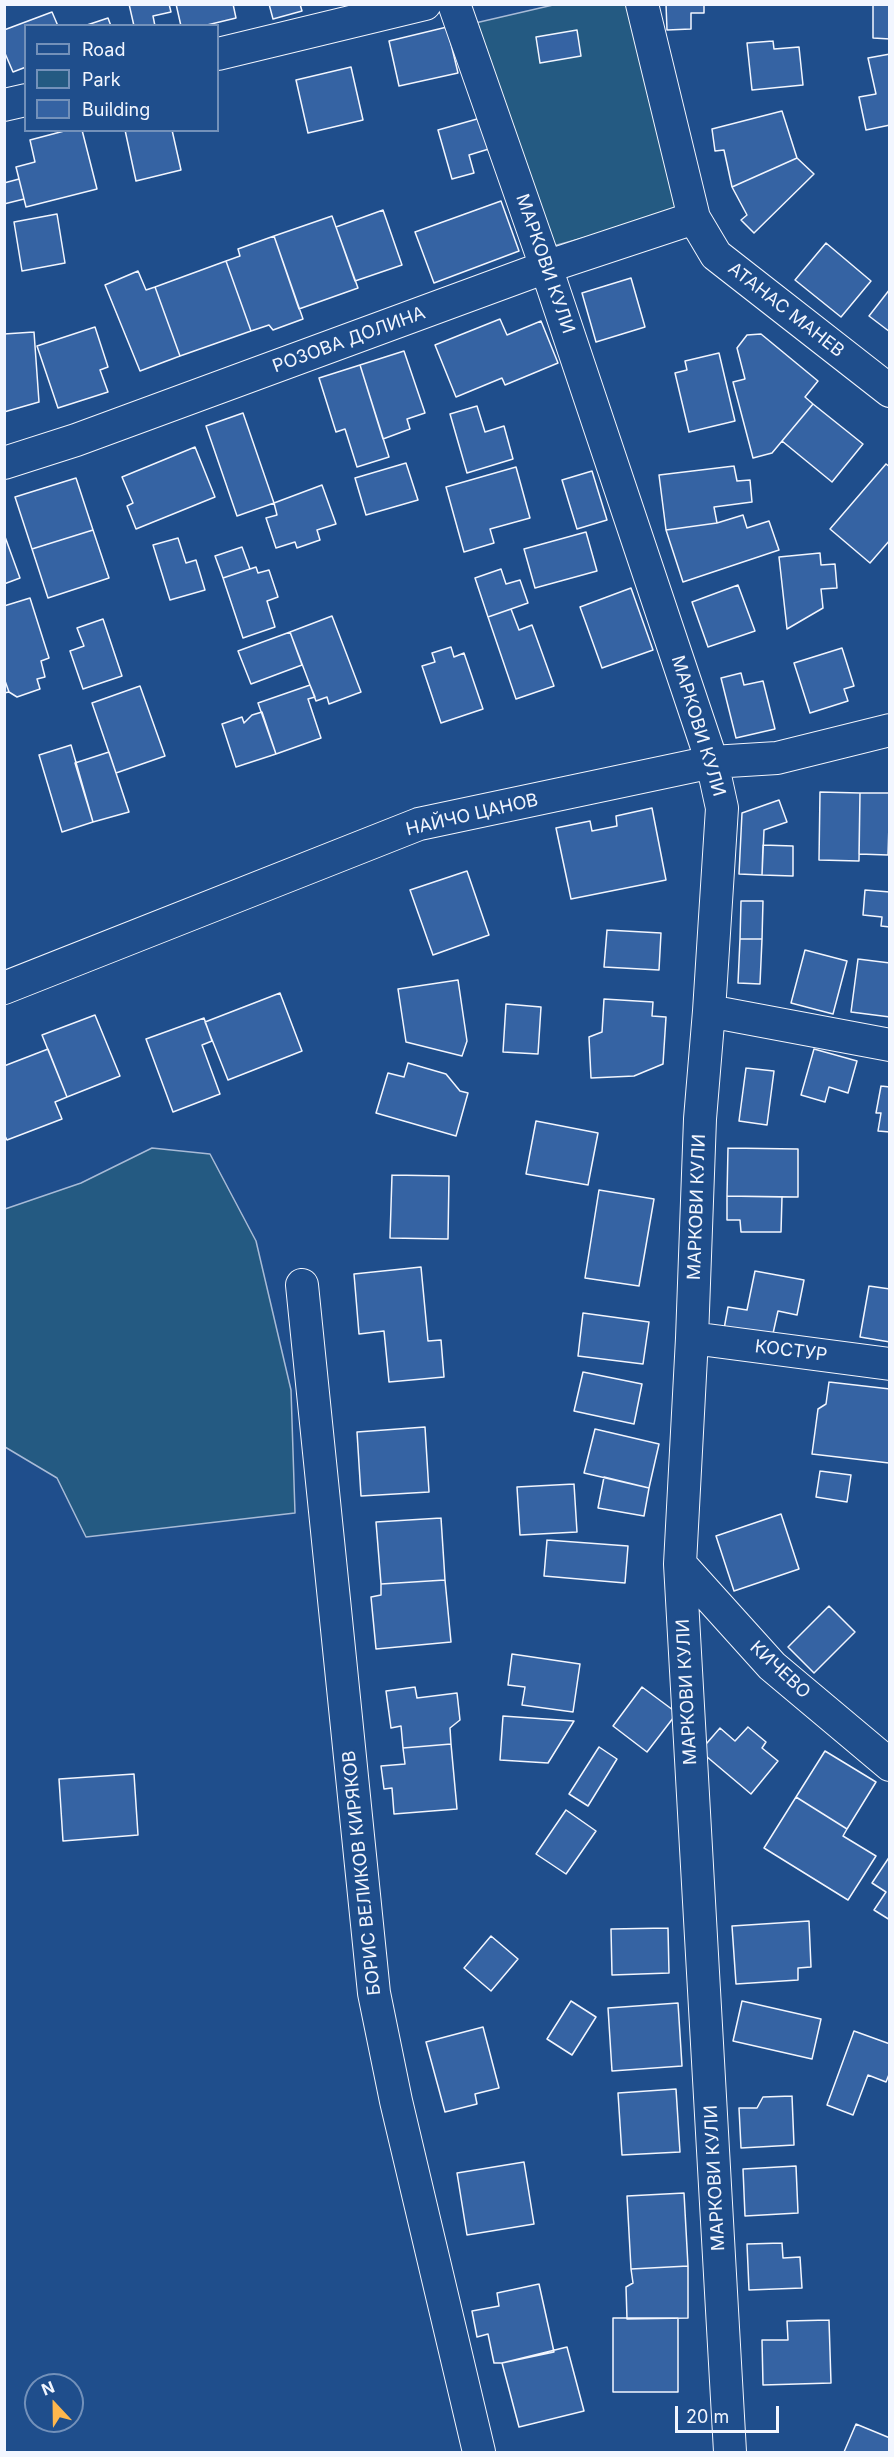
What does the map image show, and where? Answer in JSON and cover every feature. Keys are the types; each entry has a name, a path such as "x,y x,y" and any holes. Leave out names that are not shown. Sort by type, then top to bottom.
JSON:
{"street":[{"path":"219,54 425,4"},
{"name":"МАРКОВИ КУЛИ","path":"454,4 546,267 712,762 722,808 700,1119 692,1338 680,1564 730,2452"},
{"name":"АТАНАС МАНЕВ","path":"642,4 694,218 717,255 890,391"},
{"path":"4,105 24,100"},
{"name":"РОЗОВА ДОЛИНА","path":"4,464 76,440 546,267 694,218"},
{"name":"НАЙЧО ЦАНОВ","path":"4,988 419,824 712,762 777,758 890,730"},
{"path":"709,1011 890,1045"},
{"name":"БОРИС ВЕЛИКОВ КИРЯКОВ","path":"302,1285 374,1993 396,2101 479,2452"},
{"name":"КОСТУР","path":"692,1338 890,1364"},
{"name":"КИЧЕВО","path":"680,1564 772,1666 890,1765"}],"green space":[{"path":"553,5 632,5 679,212 546,248 471,24"},
{"path":"152,1148 210,1154 256,1241 291,1390 295,1513 86,1537 57,1478 5,1447 5,1209 81,1183"}],"building":[{"path":"129,4 169,4 171,12 153,16 155,24 134,24"},
{"path":"176,4 233,4 236,18 211,24 181,24"},
{"path":"269,4 300,4 302,11 273,19"},
{"path":"666,4 704,4 704,13 691,13 691,29 667,30"},
{"path":"873,4 890,4 890,39 873,38"},
{"path":"52,12 57,24 24,24 24,68 13,72 4,51 4,30"},
{"path":"108,18 110,24 90,24"},
{"path":"447,27 458,73 399,86 389,41"},
{"path":"577,30 581,56 540,63 536,37"},
{"path":"773,41 774,49 799,47 803,85 752,90 747,43"},
{"path":"890,54 890,125 866,130 859,97 876,94 868,58"},
{"path":"351,67 363,120 308,133 296,80"},
{"path":"782,111 797,158 732,187 724,150 715,151 712,129"},
{"path":"484,117 492,148 469,155 474,173 452,179 438,130"},
{"path":"60,132 83,132 97,189 26,207 16,167 35,162 30,140"},
{"path":"125,132 172,132 181,170 136,181"},
{"path":"797,158 814,174 754,233 741,220 747,215 732,187"},
{"path":"19,179 24,199 4,204 4,183"},
{"path":"501,201 519,251 434,283 415,232"},
{"path":"383,210 402,265 355,281 336,227"},
{"path":"57,214 65,263 22,271 14,222"},
{"path":"332,216 358,288 299,309 274,236"},
{"path":"274,236 303,319 273,330 269,325 251,331 226,261 240,256 238,249"},
{"path":"826,243 871,281 841,317 795,280"},
{"path":"226,261 251,331 180,356 155,287"},
{"path":"138,271 146,290 155,287 180,356 140,371 105,285"},
{"path":"631,278 645,327 596,342 582,293"},
{"path":"890,289 890,332 869,316"},
{"path":"500,319 507,335 541,321 558,363 505,385 502,378 456,397 435,345"},
{"path":"95,327 108,367 100,370 108,392 58,408 37,346"},
{"path":"34,332 39,402 4,412 4,334"},
{"path":"761,334 818,381 805,397 813,404 772,453 753,458 733,382 745,379 737,348 747,335"},
{"path":"404,351 425,413 407,419 410,429 383,439 360,365"},
{"path":"719,353 735,421 689,432 675,373 687,370 685,361"},
{"path":"360,365 389,457 357,467 345,429 336,432 319,378"},
{"path":"813,404 863,444 832,482 782,441"},
{"path":"477,406 485,432 504,426 513,459 467,473 450,414"},
{"path":"243,413 274,503 237,516 206,426"},
{"path":"195,447 215,497 136,529 127,506 133,503 122,477"},
{"path":"406,463 418,500 366,515 355,478"},
{"path":"886,464 890,467 890,540 870,563 830,529"},
{"path":"734,466 737,481 750,480 752,502 714,507 717,523 666,530 659,475"},
{"path":"516,467 530,518 490,529 494,543 464,552 446,487"},
{"path":"592,471 607,520 577,529 562,480"},
{"path":"76,478 93,530 32,549 15,497"},
{"path":"322,485 336,524 317,530 320,540 297,548 295,542 276,548 266,518 277,515 274,503"},
{"path":"743,515 747,528 769,521 779,550 683,582 666,530 717,523"},
{"path":"93,530 109,578 48,598 32,549"},
{"path":"586,532 597,571 535,588 524,549"},
{"path":"4,534 20,578 4,584"},
{"path":"178,538 186,563 196,560 205,590 170,600 153,545"},
{"path":"242,547 250,569 223,578 215,556"},
{"path":"820,553 821,565 835,564 837,588 821,589 823,608 787,629 779,557"},
{"path":"256,567 258,573 269,570 278,597 267,601 275,627 243,638 223,578"},
{"path":"501,569 506,584 520,580 528,603 488,617 475,578"},
{"path":"738,585 755,631 708,647 692,602"},
{"path":"631,588 653,650 602,668 580,607"},
{"path":"30,598 49,658 41,661 45,677 37,679 40,689 17,697 9,692 4,678 4,606"},
{"path":"511,609 519,630 532,625 554,686 516,699 488,617"},
{"path":"332,616 361,692 329,704 327,697 316,701 290,632"},
{"path":"103,619 122,676 83,689 70,651 84,646 77,628"},
{"path":"290,632 302,665 251,684 238,651"},
{"path":"451,647 454,657 464,653 483,709 441,723 422,666 435,662 432,653"},
{"path":"842,648 854,686 844,689 848,701 810,713 794,663"},
{"path":"741,673 744,685 763,681 775,729 736,738 721,678"},
{"path":"4,678 9,692 4,693"},
{"path":"310,685 315,697 308,699 321,738 276,754 258,703"},
{"path":"140,686 165,756 116,773 92,703"},
{"path":"262,712 276,754 236,767 222,724 242,717 244,723 252,715"},
{"path":"71,745 93,822 62,832 39,755"},
{"path":"109,752 129,812 93,822 75,763"},
{"path":"820,792 860,793 859,861 819,860"},
{"path":"860,793 890,793 888,855 859,854"},
{"path":"779,800 787,822 764,830 762,875 739,874 742,813"},
{"path":"652,808 666,880 571,899 556,828 590,821 592,831 617,826 616,816"},
{"path":"763,845 793,846 793,876 762,875"},
{"path":"467,871 489,935 433,955 410,890"},
{"path":"865,890 890,892 890,927 881,926 882,917 863,915"},
{"path":"741,901 763,901 762,939 740,939"},
{"path":"607,930 661,933 659,970 604,967"},
{"path":"740,939 762,939 760,984 738,983"},
{"path":"805,950 847,961 833,1014 791,1003"},
{"path":"858,959 890,963 890,1017 851,1012"},
{"path":"458,980 467,1041 462,1056 406,1042 398,989"},
{"path":"280,993 302,1051 228,1080 205,1022"},
{"path":"604,999 653,1002 652,1016 666,1017 663,1064 634,1076 591,1078 589,1037 602,1032"},
{"path":"506,1004 541,1007 538,1054 503,1052"},
{"path":"95,1015 120,1076 67,1097 42,1035"},
{"path":"204,1018 212,1041 202,1045 220,1094 173,1112 146,1039"},
{"path":"48,1049 67,1097 55,1102 62,1119 7,1140 4,1134 4,1066"},
{"path":"814,1049 857,1061 848,1093 829,1087 825,1102 801,1095"},
{"path":"408,1063 446,1074 460,1091 468,1093 456,1136 376,1113 388,1073 404,1077"},
{"path":"746,1068 774,1071 767,1125 739,1121"},
{"path":"881,1086 890,1087 890,1132 878,1131 881,1113 876,1113"},
{"path":"536,1121 598,1133 588,1185 526,1174"},
{"path":"728,1148 798,1149 798,1197 727,1196"},
{"path":"392,1175 449,1176 448,1239 390,1238"},
{"path":"599,1190 654,1199 639,1286 585,1278"},
{"path":"727,1196 782,1197 781,1232 741,1232 740,1220 727,1220"},
{"path":"421,1267 428,1341 441,1340 444,1377 389,1382 384,1331 359,1334 354,1274"},
{"path":"755,1271 804,1280 797,1315 778,1311 772,1338 724,1329 728,1307 747,1310"},
{"path":"869,1286 890,1289 890,1342 860,1337"},
{"path":"583,1313 649,1322 643,1364 578,1356"},
{"path":"583,1372 642,1384 634,1424 574,1411"},
{"path":"829,1382 890,1389 889,1463 812,1454 818,1409 826,1404"},
{"path":"425,1427 429,1492 361,1496 357,1432"},
{"path":"595,1429 659,1444 649,1488 584,1473"},
{"path":"820,1471 851,1475 847,1502 816,1497"},
{"path":"604,1477 649,1488 644,1516 598,1508"},
{"path":"574,1484 577,1532 520,1535 517,1487"},
{"path":"781,1514 799,1569 734,1591 716,1536"},
{"path":"441,1518 445,1580 381,1584 376,1522"},
{"path":"547,1540 628,1546 625,1583 544,1576"},
{"path":"445,1580 451,1642 376,1649 371,1597 381,1595 381,1584"},
{"path":"829,1606 855,1632 814,1673 788,1647"},
{"path":"512,1654 580,1664 573,1712 522,1705 525,1687 508,1685"},
{"path":"415,1687 417,1698 457,1693 460,1720 450,1728 451,1744 403,1748 401,1726 391,1728 386,1691"},
{"path":"642,1687 677,1713 647,1752 613,1726"},
{"path":"503,1716 574,1721 548,1763 500,1760"},
{"path":"748,1727 766,1742 762,1748 778,1761 751,1794 700,1751 720,1728 735,1741"},
{"path":"451,1744 457,1809 394,1814 392,1788 384,1789 381,1766 405,1764 403,1748"},
{"path":"599,1747 617,1759 588,1806 569,1794"},
{"path":"825,1751 876,1782 847,1829 796,1797"},
{"path":"134,1774 138,1835 63,1841 59,1779"},
{"path":"796,1797 847,1829 843,1836 876,1856 848,1900 764,1848"},
{"path":"566,1810 596,1831 566,1874 536,1854"},
{"path":"890,1856 890,1920 874,1910 886,1892 872,1883"},
{"path":"809,1921 811,1967 798,1968 798,1980 736,1984 732,1926"},
{"path":"668,1928 669,1973 612,1975 611,1929"},
{"path":"491,1936 518,1959 491,1991 464,1968"},
{"path":"571,2001 596,2017 572,2055 547,2039"},
{"path":"742,2001 821,2019 812,2059 733,2041"},
{"path":"678,2003 682,2066 612,2071 608,2008"},
{"path":"483,2027 499,2088 475,2094 477,2104 445,2112 426,2042"},
{"path":"854,2031 890,2044 890,2072 886,2082 868,2075 853,2115 827,2105"},
{"path":"676,2089 680,2152 622,2155 618,2093"},
{"path":"792,2096 794,2145 741,2148 739,2108 757,2108 763,2097"},
{"path":"524,2162 534,2224 467,2235 457,2173"},
{"path":"796,2166 798,2213 745,2216 743,2169"},
{"path":"684,2193 688,2266 631,2269 627,2196"},
{"path":"782,2243 783,2258 800,2257 802,2288 749,2290 747,2244"},
{"path":"688,2266 688,2318 627,2319 626,2287 633,2283 631,2269"},
{"path":"539,2284 554,2352 494,2363 488,2334 477,2337 472,2311 499,2306 497,2293"},
{"path":"613,2318 678,2318 678,2392 613,2392"},
{"path":"829,2320 831,2383 763,2385 762,2340 788,2340 787,2321"},
{"path":"567,2347 584,2411 519,2427 502,2363"},
{"path":"856,2424 890,2438 890,2452 844,2452"}]}
